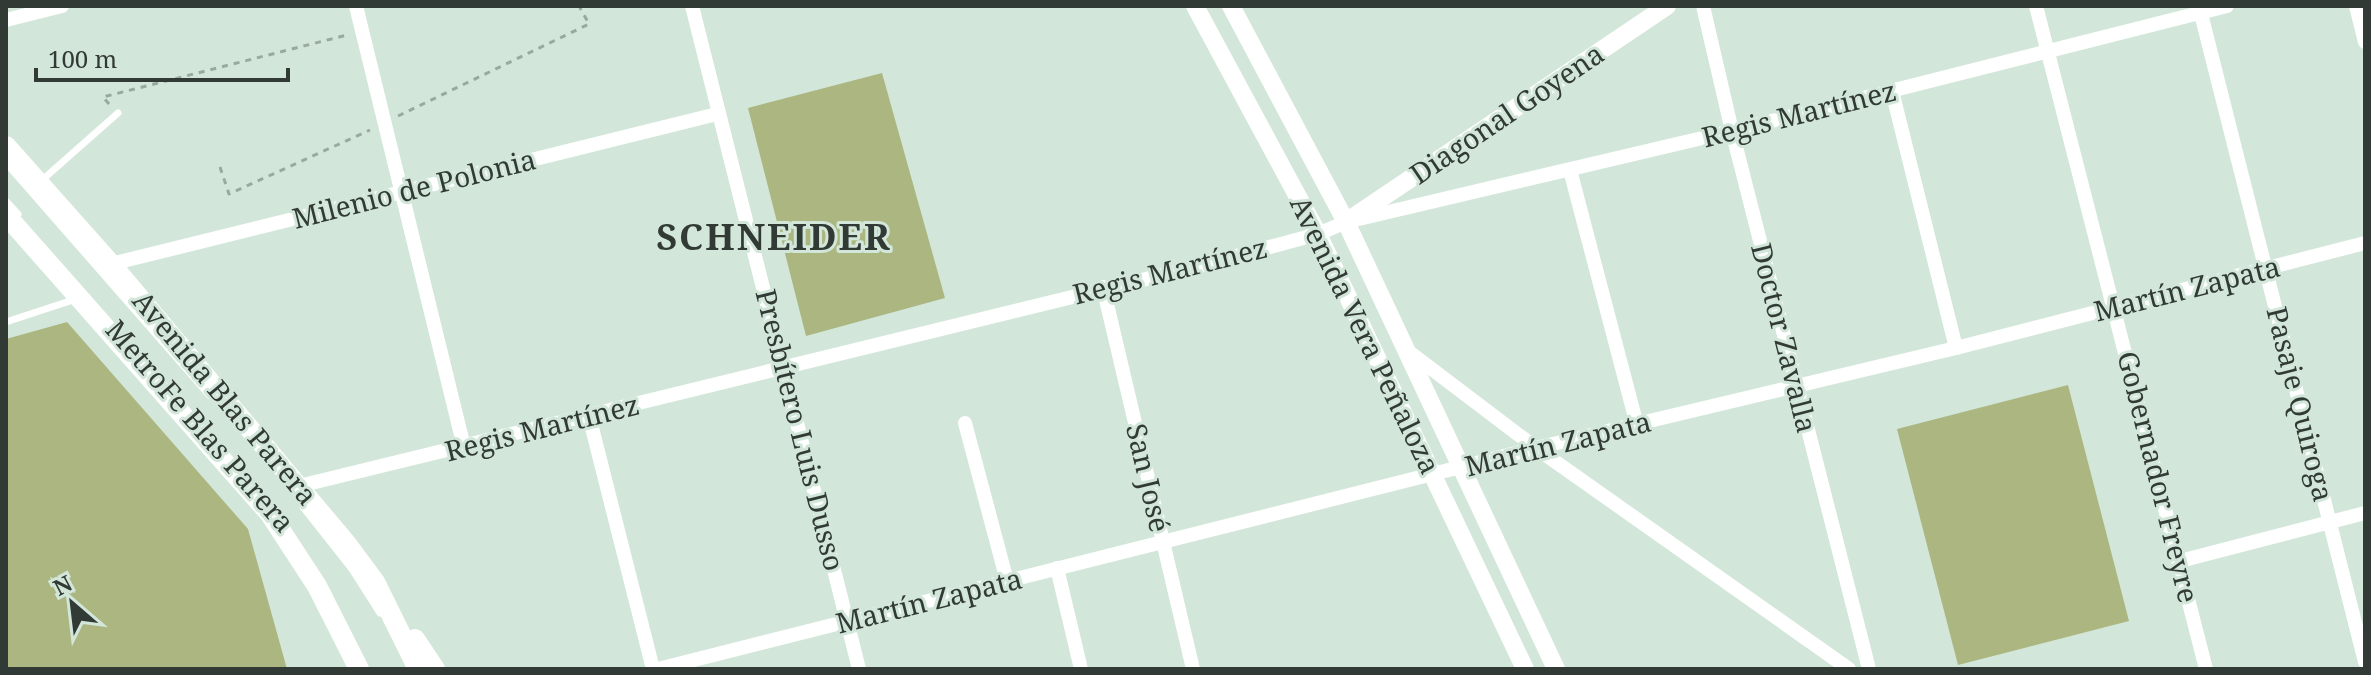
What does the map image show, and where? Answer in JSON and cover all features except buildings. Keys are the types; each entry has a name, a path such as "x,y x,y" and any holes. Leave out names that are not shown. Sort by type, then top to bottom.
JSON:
{"main road":[{"name":"Avenida Vera Peñaloza","path":"1195,6 1318,234 1525,669"},
{"name":"Avenida Vera Peñaloza","path":"1231,6 1346,222 1556,669"},
{"name":"Diagonal Goyena","path":"1346,222 1667,6"},
{"name":"Avenida Blas Parera","path":"6,146 111,264 297,494 375,582 418,669"},
{"name":"Avenida Blas Parera","path":"6,215 270,514 317,586 359,669"},
{"path":"375,582 435,669"},
{"path":"317,586 347,669"}],"street":[{"path":"6,20 62,6"},
{"path":"356,6 464,447"},
{"name":"Presbítero Luis Dusso","path":"692,6 859,669"},
{"name":"Doctor Zavalla","path":"1703,6 1869,669"},
{"name":"Gobernador Freyre","path":"2036,6 2206,669"},
{"name":"Regis Martínez","path":"297,494 464,447 1103,287 1199,266 1318,234 1346,222 1732,131 2047,52 2200,9 2227,6"},
{"path":"2356,6 2365,42"},
{"name":"Pasaje Quiroga","path":"2200,9 2365,662"},
{"path":"1892,91 1956,348"},
{"name":"Milenio de Polonia","path":"111,264 717,114"},
{"path":"1570,170 1637,425"},
{"name":"Martín Zapata","path":"656,669 707,663 848,622 1057,568 1536,448 1956,348 2365,243"},
{"name":"San José","path":"1103,287 1193,669"},
{"path":"1408,351 1536,448 1849,669"},
{"path":"589,416 656,669"},
{"path":"965,423 1007,581"},
{"path":"2180,561 2365,513"},
{"path":"1057,568 1081,669"}],"lane":[{"path":"39,183 118,113"},
{"name":"MetroFe Blas Parera","path":"6,163 297,494 364,586 400,654"},
{"name":"MetroFe Blas Parera","path":"6,201 281,513 323,580 367,669"},
{"path":"6,322 78,299"}],"path":[{"path":"220,167 229,194 385,123 589,24 579,6"},
{"path":"118,113 103,97 362,31"}],"green space":[{"path":"882,73 945,298 806,336 748,108"},
{"path":"67,322 248,529 287,669 6,669 6,339"},
{"path":"2068,385 2129,621 1958,665 1897,429"}],"district":[{"name":"SCHNEIDER","path":"774,237"}]}
